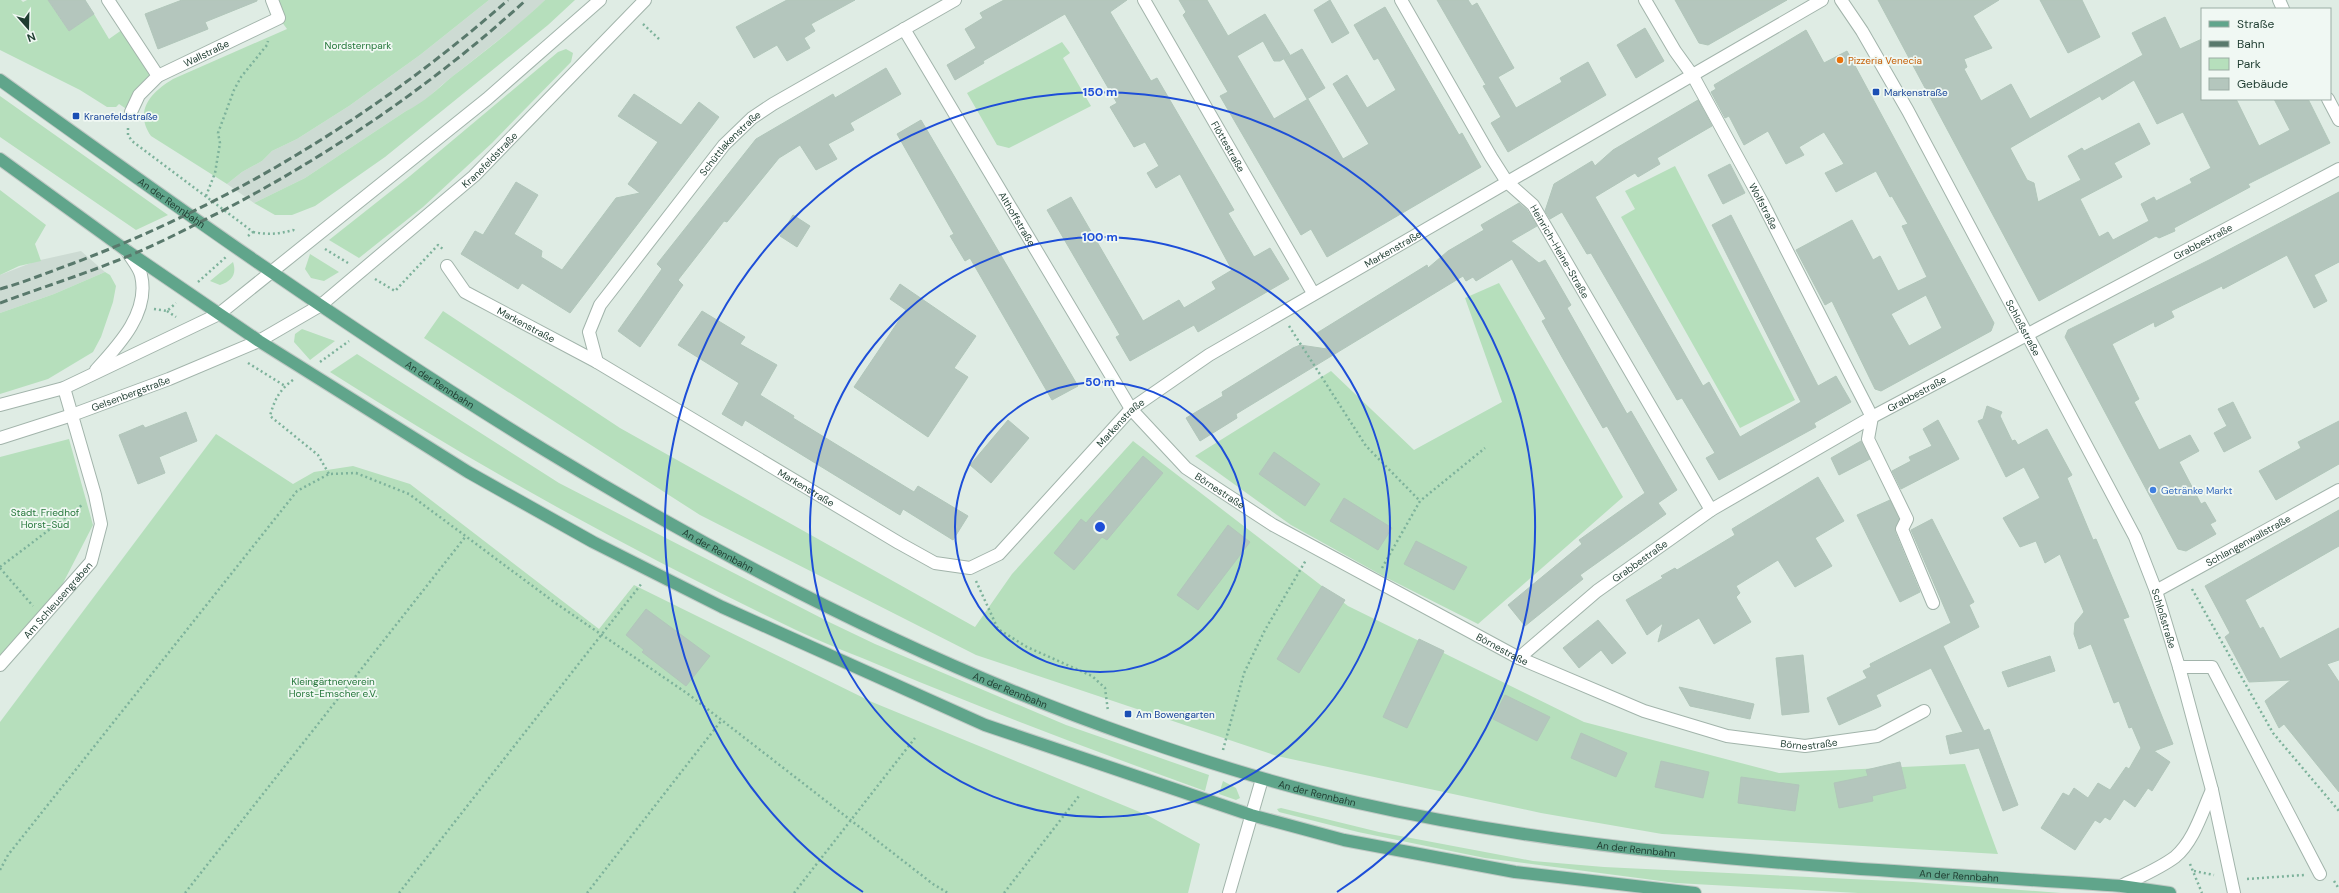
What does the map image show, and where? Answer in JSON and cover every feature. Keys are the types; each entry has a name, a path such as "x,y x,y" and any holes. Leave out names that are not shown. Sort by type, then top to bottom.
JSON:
{"main road":[{"name":"An der Rennbahn","path":"0,80 271,273 576,469 654,515 830,609 900,643 1068,714 1262,779 1359,804 1514,834 1567,841 1753,860 2121,886 2170,893"},
{"path":"0,159 127,251 259,341 468,472 651,572 722,607 985,726 1251,815 1344,840 1515,872 1695,893"}],"street":[{"path":"108,0 158,76"},
{"name":"Wallstraße","path":"131,112 139,95 158,76 279,18 272,0"},
{"path":"0,405 64,388 219,314 487,100 600,0"},
{"name":"Kranefeldstraße","path":"259,341 321,305 363,272 474,176 645,0"},
{"name":"Schüttlakenstraße","path":"597,362 589,332 600,305 724,145 752,118 772,104 955,0"},
{"name":"Flöttestraße","path":"1144,0 1313,293"},
{"name":"Heinrich-Heine-Straße","path":"1401,0 1507,182 1533,205 1711,510"},
{"name":"Wolfstraße","path":"1645,0 1675,51 1694,76 1766,209 1872,418"},
{"name":"Markenstraße","path":"448,266 465,292 597,362 899,543 935,563 970,568 999,554 1131,409 1209,355 1313,293 1694,76 1822,0"},
{"name":"Schloßstraße","path":"1841,0 1862,31 1908,111 2029,334 2135,537 2156,591 2179,667 2212,790 2234,893"},
{"name":"Althoffstraße","path":"904,29 1131,409"},
{"path":"2329,100 2339,120"},
{"name":"Grabbestraße","path":"1519,658 1596,591 1711,510 1872,418 2339,169"},
{"path":"92,374 120,344 134,320 140,306 142,291 140,274 127,251"},
{"name":"Gelsenbergstraße","path":"0,438 72,415 169,379 259,341"},
{"name":"Am Schleusengraben","path":"0,664 91,562 102,524 64,388"},
{"name":"Börnestraße","path":"1131,409 1186,468 1273,525 1519,658 1644,711 1726,736 1812,745 1877,736 1924,711"},
{"path":"1872,418 1868,439 1908,519 1902,530 1933,603"},
{"name":"Schlangenwallstraße","path":"2156,591 2339,490"},
{"path":"2179,667 2212,667 2320,874"},
{"path":"1229,893 1262,779"},
{"path":"2121,886 2159,867 2180,851 2196,828 2212,790"}],"path":[{"path":"632,14 659,39"},
{"path":"206,196 215,173 220,143 218,133 241,77 267,45 269,30 267,23"},
{"path":"253,232 278,234 294,230 395,291 438,245"},
{"path":"1280,313 1366,446 1420,501"},
{"path":"329,474 318,455 270,416 275,399 285,386 362,332"},
{"path":"232,352 285,386"},
{"path":"1375,580 1420,501 1485,448"},
{"path":"0,870 8,855 297,491 329,474 356,473 410,494 600,635 688,694 933,884 948,893"},
{"path":"42,617 0,567 95,495"},
{"path":"185,893 466,536"},
{"path":"1220,766 1244,673 1265,630 1314,547"},
{"path":"970,568 998,629 1027,648 1092,676 1105,688 1112,729"},
{"path":"399,893 600,635 651,572"},
{"path":"2185,576 2273,733 2339,811"},
{"path":"586,893 721,721"},
{"path":"794,893 915,738"},
{"path":"1004,893 1079,796"},
{"path":"2180,851 2194,871 2202,893"},
{"path":"2194,871 2231,879 2320,874 2327,872 2339,889"}],"shaded area":[{"path":"489,0 545,0 524,20 443,84 421,104 406,111 305,178 254,203 227,184 242,172 262,161 272,151 297,139 349,106 420,55"},
{"path":"81,251 105,272 54,294 0,313 0,275 36,261"}],"green space":[{"path":"0,0 21,0 23,2 27,0 48,0 69,31 94,14 109,39 126,27 158,76 131,112 119,104 116,107 107,107 80,90 0,50"},
{"name":"Nordsternpark","path":"272,0 489,0 420,55 349,106 297,139 272,151 262,161 242,172 227,184 151,136 146,127 144,111 147,103 157,90 173,79 287,29 279,18"},
{"path":"545,0 575,0 548,25 385,157 315,206 292,215 275,215 254,203 305,178 406,111 419,104 488,49"},
{"path":"1062,42 1070,53 1063,58 1091,106 1009,148 997,145 967,93"},
{"path":"566,49 573,53 571,62 492,143 423,207 359,258 329,240 410,176 558,52"},
{"path":"0,96 168,215 136,230 0,137"},
{"path":"1675,166 1795,400 1740,428 1621,217 1635,209 1625,191"},
{"path":"0,190 46,225 35,244 41,261 19,266 0,275"},
{"path":"310,254 339,272 324,281 311,278 305,269"},
{"path":"233,262 234,273 228,281 220,285 210,281"},
{"path":"105,272 110,275 116,286 113,302 101,337 93,352 48,379 0,394 0,313 54,294"},
{"path":"1499,283 1623,497 1478,624 1383,576 1291,525 1195,456 1331,371 1414,450 1502,402 1465,298"},
{"path":"443,311 620,428 975,627 1012,574 1133,441 1348,606 1584,722 1779,773 1965,764 1998,854 1662,834 1541,813 1277,756 976,655 700,515 424,338"},
{"path":"302,329 335,341 310,360 294,342 295,334"},
{"path":"357,354 559,483 829,622 875,644 1066,725 1209,775 1205,791 1084,747 829,645 676,571 501,476 330,372"},
{"name":"Kleingärtnerverein Horst-Emscher e.V.","path":"216,434 293,484 314,472 353,466 410,484 599,629 634,585 872,702 1147,815 1200,844 1188,893 0,893 0,722"},
{"name":"Städt. Friedhof Horst-Süd","path":"69,439 93,525 60,589 0,655 0,457"},
{"path":"1223,781 1236,788 1240,798 1236,800 1219,794"},
{"path":"1281,808 1379,832 1533,861 1604,867 1913,882 2061,893 1858,893 1676,883 1485,858 1358,832 1279,812 1277,809"}],"building":[{"path":"48,0 85,0 94,14 69,31"},
{"path":"182,0 257,1 205,22 208,29 158,49 145,14"},
{"path":"787,0 855,0 811,24 815,31 804,38 810,48 787,61 777,45 754,58 736,27"},
{"path":"1004,0 1127,0 1110,12 1151,81 1157,78 1234,210 1228,213 1254,257 1270,248 1289,279 1198,332 1194,325 1130,361 1116,337 1120,335 1047,210 1071,197 1143,321 1179,300 1184,308 1216,289 1212,282 1232,270 1180,174 1156,188 1147,173 1159,166 1145,142 1134,147 1110,107 1117,103 1065,14 983,61 984,63 955,80 947,65 976,48 965,29 983,18 980,13"},
{"path":"1179,0 1207,0 1228,36 1265,14 1290,55 1280,61 1274,61 1263,41 1237,56 1274,119 1308,99 1343,159 1369,144 1333,84 1347,75 1367,108 1396,90 1378,58 1374,60 1354,25 1385,7 1459,135 1462,133 1481,167 1327,257 1311,229 1301,235 1220,96 1228,92 1183,15 1186,12"},
{"path":"1330,0 1349,33 1332,43 1314,10"},
{"path":"1437,0 1468,0 1472,6 1477,3 1514,68 1498,77 1516,108 1562,82 1560,78 1588,62 1606,95 1508,152 1491,123 1501,117 1483,86 1486,85"},
{"path":"1675,0 1787,0 1708,45 1699,43"},
{"path":"1878,0 1999,0 1973,16 1992,48 1964,59 1967,67 1964,69 1981,101 2011,84 2030,119 2143,55 2132,33 2165,17 2180,49 2201,39 2201,100 2236,100 2259,146 2290,130 2275,100 2308,100 2330,143 2248,184 2250,187 2174,228 2175,231 2159,238 2156,236 2039,301","holes":["2134,80 2157,124 2183,112 2211,168 2190,179 2192,183 2156,201 2154,197 2141,204 2149,221 2113,240 2108,232 2099,237 2080,199 2122,177 2114,163 2150,144 2139,123 2084,151 2082,148 2068,156 2081,180 2038,202 2034,183 2027,180 2010,148 2100,96 2102,100"]},
{"path":"2040,0 2082,0 2100,37 2068,53"},
{"path":"1645,28 1664,61 1636,78 1617,45"},
{"path":"1806,30 1824,63 1847,51 1994,323 1991,331 1881,391 1875,389 1832,301 1825,305 1796,250 1852,220 1873,260 1880,256 1898,291 1927,277 1902,226 1908,224 1892,196 1890,197 1876,171 1836,192 1825,173 1844,164 1824,132 1799,147 1804,155 1786,164 1768,131 1744,145 1729,116 1725,118 1711,92 1716,89 1714,85","holes":["1926,295 1942,328 1909,346 1891,314"]},
{"path":"1302,49 1325,88 1307,99 1284,59"},
{"path":"886,68 901,94 850,123 854,130 828,144 837,159 816,170 800,145 779,158 727,222 724,221 678,280 683,285 640,347 618,331 662,269 657,264 756,139 833,94 835,98"},
{"path":"634,94 681,125 699,102 719,117 570,313 522,283 518,289 461,254 475,231 483,235 516,182 538,195 514,234 542,251 541,257 562,270 616,198 640,193 628,184 658,142 618,116"},
{"path":"1698,100 1712,126 1657,158 1660,164 1638,177 1635,173 1595,197 1703,386 1709,382 1740,437 1801,402 1712,225 1731,215 1818,386 1836,376 1851,402 1814,423 1816,427 1719,480 1706,458 1715,453 1682,398 1677,400 1591,253 1587,254 1562,212 1550,219 1545,211 1554,184 1592,161 1595,166 1613,150"},
{"path":"921,120 1078,386 1052,400 970,258 965,261 950,236 954,234 897,134"},
{"path":"1730,164 1745,193 1723,204 1708,175"},
{"path":"2339,192 2339,262 2314,275 2327,301 2314,308 2287,255 2223,289 2222,286 2171,311 2174,317 2155,327 2154,322 2112,344 2139,399 2134,402 2159,450 2190,435 2199,451 2179,462 2201,504 2205,502 2216,521 2210,524 2216,534 2186,551 2178,549 2065,337 2068,330 2209,260"},
{"path":"1519,203 1527,210 1537,226 1511,241 1539,263 1545,260 1571,305 1567,308 1627,414 1631,411 1677,490 1658,503 1666,514 1580,575 1583,579 1525,626 1508,605 1582,544 1579,540 1645,493 1607,426 1603,428 1562,357 1542,321 1546,319 1512,259 1476,281 1473,277 1466,281 1463,276 1236,414 1237,418 1200,441 1186,418 1223,396 1222,392 1293,348 1300,345 1327,349 1317,333 1427,265 1428,268 1448,251 1484,230 1481,225"},
{"path":"793,215 810,226 797,247 780,236"},
{"path":"900,284 976,336 954,368 968,377 928,437 854,387 906,310 890,299"},
{"path":"702,311 745,337 740,344 777,365 760,395 794,416 793,418 914,492 918,486 968,516 953,540 903,509 900,515 745,420 742,426 722,414 739,383 678,345"},
{"path":"2233,402 2251,438 2224,452 2214,433 2227,426 2218,409"},
{"path":"1987,406 2002,412 2000,416 2012,441 2015,440 2018,445 2047,429 2072,475 2067,478 2093,540 2096,539 2129,617 2123,619 2173,744 2154,751 2170,762 2152,791 2148,788 2135,807 2124,799 2110,820 2105,817 2100,823 2095,820 2075,850 2041,828 2063,793 2069,796 2074,788 2088,798 2098,783 2110,790 2126,767 2129,769 2141,748 2132,727 2129,728 2119,701 2114,703 2091,644 2079,649 2074,634 2075,623 2084,612 2060,554 2045,563 2036,541 2020,547 2003,518 2040,498 2024,467 2006,477 1978,421 1983,419"},
{"path":"186,412 197,441 159,457 165,473 138,484 119,435 143,425 145,428"},
{"path":"1008,420 1029,438 991,483 970,465"},
{"path":"1938,420 1959,459 1901,489 1892,471 1911,461 1909,457 1932,446 1923,429"},
{"path":"2339,421 2339,464 2276,500 2259,471 2301,448 2298,442"},
{"path":"1861,441 1870,459 1839,475 1831,458"},
{"path":"1274,452 1320,484 1305,506 1259,474"},
{"path":"1143,456 1163,473 1107,540 1102,537 1074,570 1054,553 1081,519 1086,523"},
{"path":"1818,477 1844,521 1815,538 1832,566 1795,587 1778,560 1736,586 1740,593 1736,597 1751,622 1714,644 1699,618 1658,642 1663,623 1647,635 1626,600 1663,578 1661,576 1675,568 1677,570 1735,535 1732,529"},
{"path":"1344,498 1392,528 1378,550 1330,521"},
{"path":"1890,500 1899,519 1895,532 1920,592 1900,602 1857,515"},
{"path":"2339,510 2339,546 2245,600 2260,629 2263,627 2280,659 2339,628 2339,660 2327,664 2339,682 2339,792 2284,724 2279,728 2265,701 2291,680 2249,682 2225,637 2230,633 2205,586"},
{"path":"1932,519 1974,602 1969,605 1979,627 1943,646 1984,731 1989,729 2018,805 2003,811 1979,748 1950,754 1946,736 1963,732 1931,668 1876,695 1881,706 1839,725 1827,698 1867,678 1863,671 1871,667 1870,664 1951,623 1911,530"},
{"path":"1228,525 1250,542 1198,610 1177,595"},
{"path":"1416,541 1467,567 1454,590 1404,564"},
{"path":"1322,586 1345,600 1299,673 1277,659"},
{"path":"646,609 710,656 686,686 642,652 644,650 626,635"},
{"path":"1598,620 1626,653 1612,664 1601,650 1579,668 1563,648"},
{"path":"1419,639 1444,651 1407,728 1383,717"},
{"path":"1803,655 1809,712 1782,715 1776,658"},
{"path":"2050,656 2055,671 2008,687 2002,672"},
{"path":"1679,687 1754,704 1750,719 1690,706"},
{"path":"1505,695 1550,717 1537,741 1493,719"},
{"path":"1581,733 1627,753 1616,777 1571,758"},
{"path":"1661,761 1709,772 1703,798 1655,787"},
{"path":"1900,762 1906,788 1872,796 1873,801 1839,808 1834,783 1868,776 1866,770"},
{"path":"1741,777 1799,785 1795,811 1738,803"}],"railway":[{"path":"0,289 74,263 133,239 248,183 357,117 409,80 508,0"},
{"path":"0,303 134,254 265,188 382,115 456,60 526,0"}],"place":[{"name":"Pizzeria Venecia","path":"1840,60"},
{"name":"Markenstraße","path":"1876,92"},
{"name":"Kranefeldstraße","path":"76,116"},
{"name":"Getränke Markt","path":"2153,490"},
{"name":"Am Bowengarten","path":"1128,714"}]}
